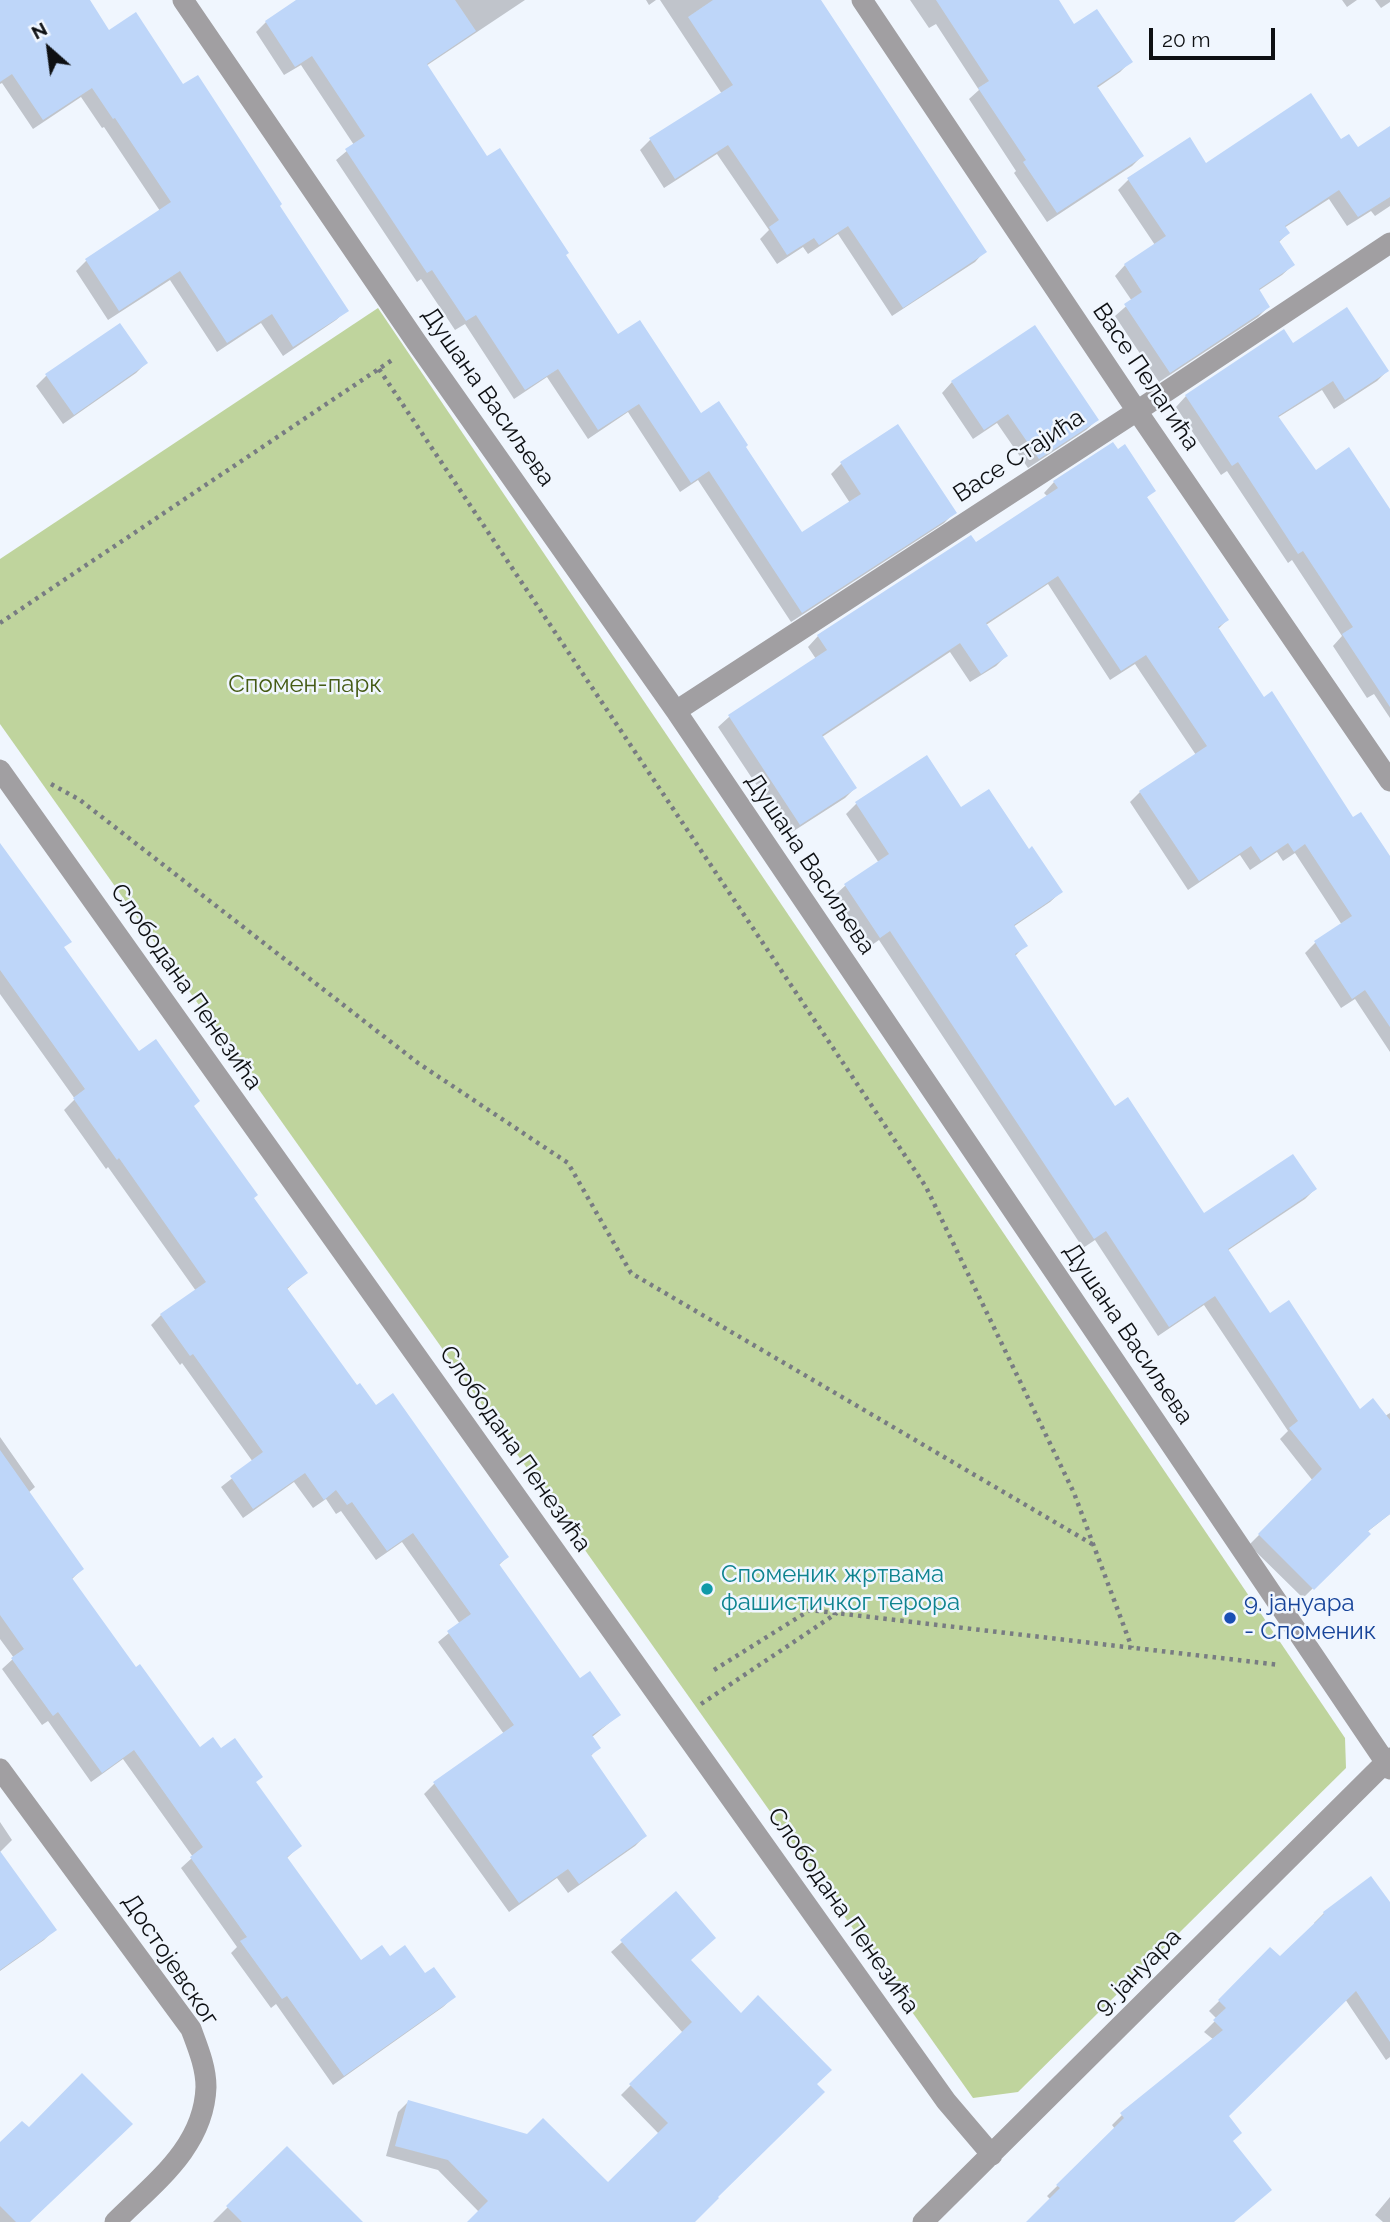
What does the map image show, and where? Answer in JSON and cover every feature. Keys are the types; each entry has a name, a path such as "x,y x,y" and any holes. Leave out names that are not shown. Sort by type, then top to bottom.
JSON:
{"street":[{"name":"Душана Васиљева","path":"183,0 417,343 676,711 1323,1670 1389,1763"},
{"name":"Васе Пелагића","path":"862,0 1137,411 1390,781"},
{"name":"Васе Стајића","path":"676,711 1390,243"},
{"name":"Слободана Пенезића","path":"0,770 946,2101 992,2155"},
{"name":"9. јануара","path":"923,2222 1389,1763"},
{"name":"Достојевског","path":"0,1769 191,2029 201,2058 206,2085 202,2117 192,2139 179,2158 115,2222"}],"path":[{"path":"0,623 417,343"},
{"path":"379,369 926,1186 1074,1493 1132,1648"},
{"path":"46,782 80,800 418,1063 568,1163 631,1273 1093,1545"},
{"path":"714,1670 810,1610 1323,1670"},
{"path":"676,1721 837,1613"}],"green space":[{"name":"Спомен-парк","path":"378,308 1345,1738 1346,1768 1018,2092 973,2098 0,724 0,559"}],"building":[{"path":"0,0 90,0 109,30 136,12 183,84 198,75 349,311 293,347 272,314 227,343 180,271 119,311 85,259 171,202 92,88 43,120 12,74 0,82"},
{"path":"296,0 455,0 476,31 427,64 487,156 500,148 618,334 640,320 701,413 719,401 802,532 861,494 840,462 898,424 957,513 802,613 709,471 691,483 639,404 598,430 558,369 525,390 476,315 466,321 432,270 427,273 345,149 365,136 312,56 295,67 265,21"},
{"path":"713,0 821,0 987,252 903,308 848,226 819,245 814,238 787,255 769,227 779,220 728,145 675,179 649,138 733,85 688,17"},
{"path":"936,0 1059,0 1074,24 1097,9 1133,62 1097,86 1144,156 1057,213 1023,162 1026,160 978,88 989,81"},
{"path":"1311,93 1341,139 1349,134 1358,147 1390,126 1390,197 1358,217 1339,190 1285,226 1290,233 1279,241 1295,265 1259,289 1270,307 1170,373 1124,304 1142,292 1124,264 1166,236 1127,178 1190,137 1206,163"},
{"path":"1347,307 1389,371 1345,400 1333,381 1278,416 1316,470 1349,447 1390,509 1390,707 1342,634 1353,627 1303,551 1298,554 1238,462 1232,466 1185,395 1284,329 1293,343"},
{"path":"120,323 148,363 74,415 45,374"},
{"path":"1035,325 1099,420 1039,459 1008,414 984,430 951,381"},
{"path":"1113,442 1118,449 1125,444 1156,491 1147,497 1229,620 1218,627 1264,697 1272,691 1353,817 1361,812 1390,856 1390,1027 1365,990 1352,999 1314,941 1352,916 1305,844 1294,852 1288,843 1261,861 1251,846 1199,881 1139,791 1207,746 1146,655 1121,671 1058,576 986,623 1008,656 981,674 960,643 822,735 857,788 800,825 728,715 827,650 817,635 971,535 976,542 1058,488 1053,481"},
{"path":"927,755 961,807 989,789 1029,849 1032,846 1063,892 1014,925 1028,946 1015,954 1115,1106 1128,1097 1204,1213 1293,1154 1317,1189 1228,1249 1270,1313 1289,1300 1360,1409 1373,1398 1390,1420 1390,1514 1368,1531 1371,1534 1314,1590 1258,1534 1322,1469 1289,1428 1298,1421 1215,1296 1169,1327 1106,1231 1094,1239 890,931 880,938 844,884 889,854 855,802"},
{"path":"0,843 72,942 64,947 139,1051 156,1039 200,1101 194,1106 258,1195 254,1198 308,1273 287,1288 357,1385 360,1383 376,1405 393,1393 509,1557 499,1564 580,1678 590,1671 621,1715 592,1735 601,1748 591,1755 647,1836 579,1884 568,1869 519,1903 433,1782 514,1725 447,1631 471,1614 413,1533 387,1551 352,1502 347,1505 336,1490 324,1500 305,1473 253,1509 230,1476 263,1452 193,1354 190,1356 160,1314 206,1282 119,1158 117,1160 73,1098 85,1089 0,970"},
{"path":"0,1450 84,1569 72,1578 136,1667 140,1664 200,1747 213,1737 221,1748 235,1738 263,1777 256,1782 302,1846 287,1857 361,1960 382,1945 390,1956 405,1945 425,1973 434,1967 456,1997 344,2076 287,1996 282,1999 240,1941 247,1937 190,1857 203,1847 134,1750 102,1773 58,1712 53,1716 11,1658 24,1649 0,1615"},
{"path":"0,1851 57,1930 0,1970"},
{"path":"1371,1876 1390,1902 1390,2042 1356,1991 1229,2116 1242,2133 1233,2141 1272,2190 1234,2222 1026,2222 1060,2188 1056,2185 1124,2118 1120,2113 1223,2030 1213,2020 1226,2008 1218,2000 1270,1947 1280,1956 1324,1914 1323,1912"},
{"path":"676,1891 716,1938 691,1960 741,2013 758,1995 832,2070 817,2084 825,2092 695,2222 467,2222 488,2201 448,2160 395,2146 408,2100 527,2134 543,2118 608,2182 668,2123 629,2084 692,2022 620,1940"},
{"path":"82,2073 133,2124 30,2222 16,2222 0,2206 0,2142 22,2121 29,2127"},
{"path":"287,2146 363,2222 242,2222 226,2206"}],"place":[{"name":"Споменик жртвама фашистичког терора","path":"707,1589"},
{"name":"9. јануара - Споменик","path":"1230,1618"}]}
